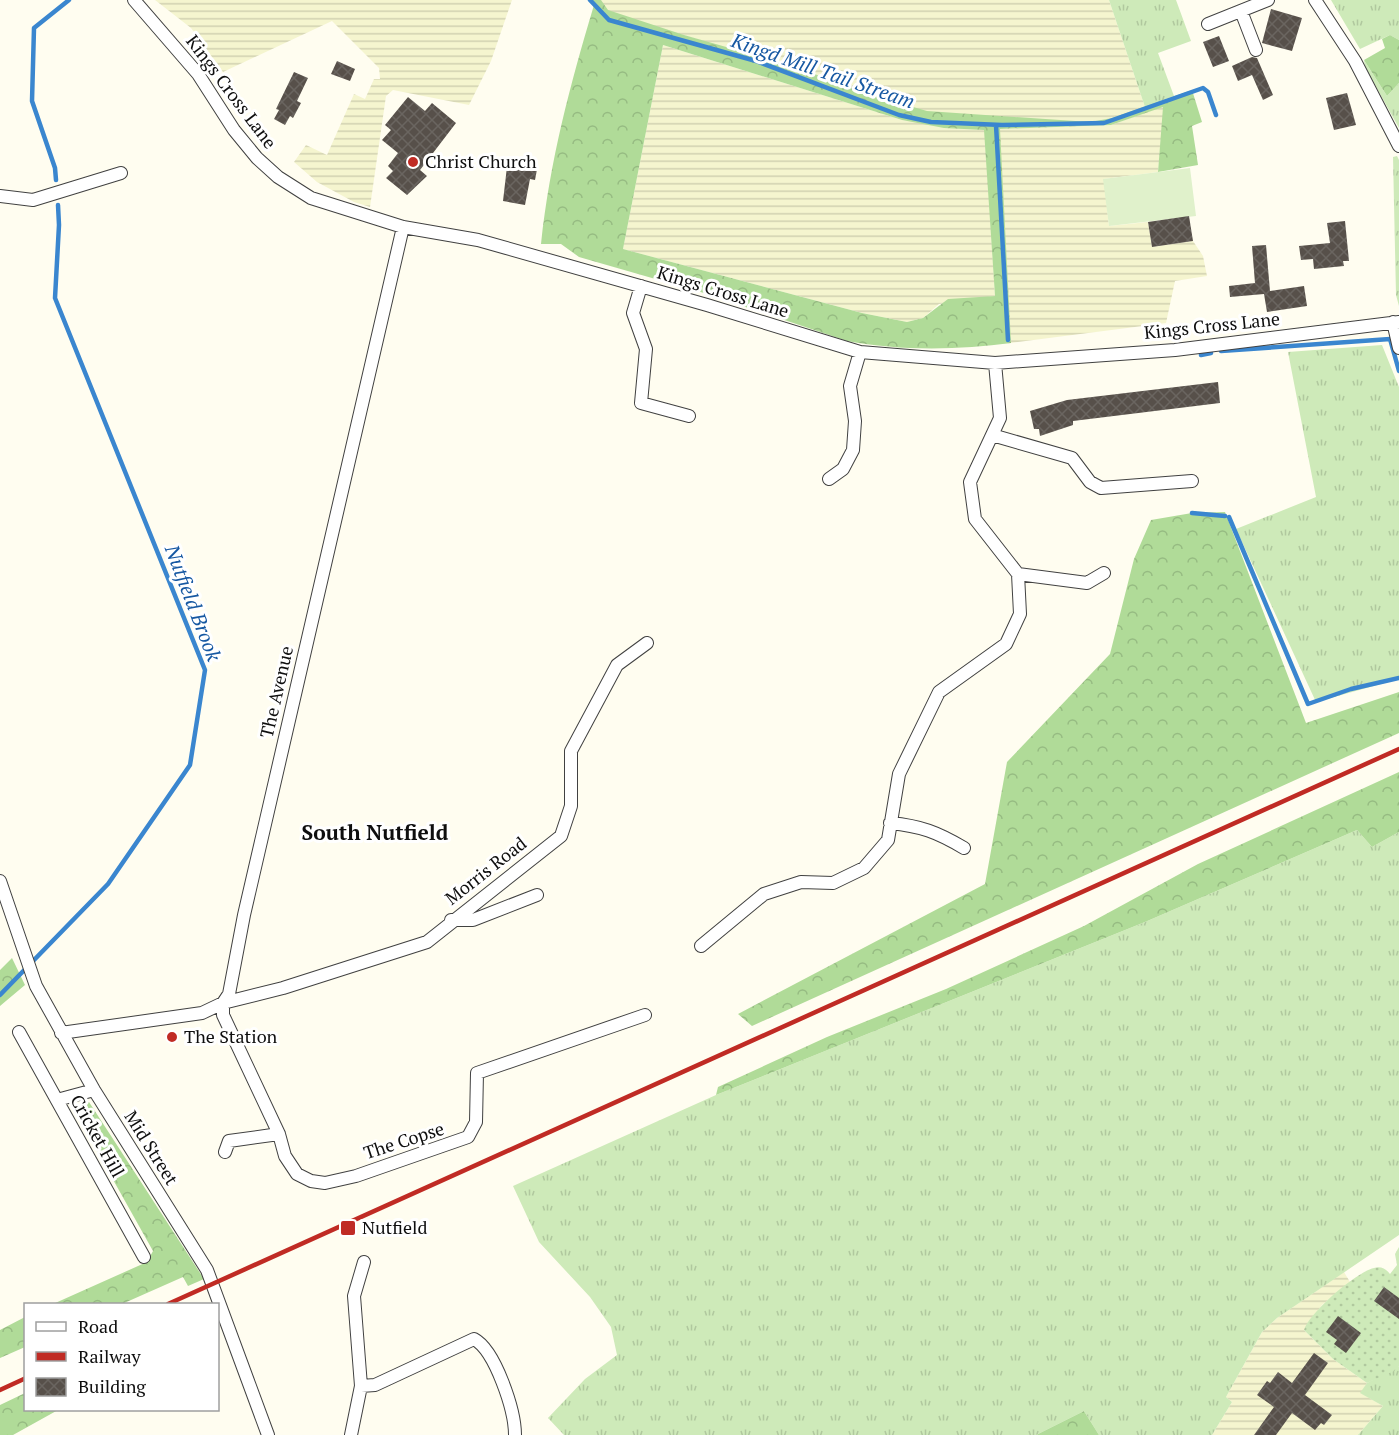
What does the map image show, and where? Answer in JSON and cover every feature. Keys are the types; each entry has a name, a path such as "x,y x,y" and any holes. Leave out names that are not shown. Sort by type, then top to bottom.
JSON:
{"street":[{"name":"Kings Cross Lane","path":"134,0 198,74 234,130 257,158 279,177 311,198 403,227 478,240 860,352 995,363 1168,351 1396,322"},
{"path":"1208,24 1268,0"},
{"path":"1315,0 1355,61 1399,146"},
{"path":"1241,11 1256,50"},
{"path":"0,196 33,200 121,173"},
{"name":"The Avenue","path":"223,1003 230,994 244,915 403,227"},
{"path":"641,286 633,314 646,349 641,403 689,416"},
{"path":"1396,322 1399,348"},
{"path":"829,479 843,469 853,450 855,421 850,386 860,352"},
{"path":"701,945 764,894 801,882 833,883 864,868 888,840 899,774 939,692 1006,644 1020,614 1018,574 975,519 970,482 1000,418 995,363"},
{"path":"992,435 1072,458 1090,482 1101,488 1192,481"},
{"path":"1018,574 1086,583 1104,573"},
{"name":"Morris Road","path":"223,1003 283,988 427,942 451,920 561,836 571,806 571,751 617,665 647,643"},
{"path":"890,823 935,831 964,848"},
{"name":"Mid Street","path":"0,881 36,986 61,1033 207,1270 268,1435"},
{"path":"451,920 473,920 537,895"},
{"path":"61,1033 202,1013 223,1003 223,1015 279,1134 229,1141 225,1152"},
{"name":"The Copse","path":"279,1134 285,1156 297,1174 312,1181 325,1183 356,1176 468,1137 476,1122 477,1073 645,1015"},
{"name":"Cricket Hill","path":"19,1032 144,1257"},
{"path":"57,1100 94,1090"},
{"path":"351,1435 362,1386 354,1296 364,1262"},
{"path":"362,1386 375,1384 474,1339 484,1344 507,1395 515,1435"}],"green space":[{"path":"155,0 512,0 491,61 469,105 393,90 386,96 370,207 354,202 317,182 294,162 306,145 327,155 354,94 365,99 374,79 380,79 379,68 332,21 223,72 191,28"},
{"path":"590,0 601,0 608,10 684,35 793,66 871,95 927,111 1090,122 1112,118 1192,90 1202,122 1192,126 1198,165 1158,172 1163,107 1111,125 1000,129 1011,343 929,348 887,347 847,341 704,293 579,257 561,244 541,244 562,123 594,5","holes":["663,45 902,120 944,128 984,130 995,296 948,299 923,318 907,322 862,313 623,249"]},
{"path":"592,0 1109,0 1145,107 1112,118 1090,122 932,117 697,39 604,13"},
{"path":"1109,0 1176,0 1191,41 1158,53 1174,96 1145,107"},
{"path":"1331,0 1399,0 1399,40 1390,35 1360,49"},
{"path":"1390,35 1399,40 1399,83 1387,96 1364,60 1385,48 1382,39"},
{"path":"663,45 902,120 985,130 995,296 939,304 923,318 907,322 862,313 623,249"},
{"path":"1364,60 1387,96 1399,83 1399,128 1365,67"},
{"path":"1164,106 1158,172 1104,179 1109,226 1148,222 1152,247 1193,241 1203,256 1207,276 1175,281 1166,323 1002,344 999,129 1111,125"},
{"path":"1397,156 1399,160 1399,306 1396,295 1393,157"},
{"path":"1190,168 1196,216 1109,226 1103,179"},
{"path":"1382,345 1399,387 1399,679 1316,702 1236,529 1316,497 1288,352"},
{"path":"1225,512 1306,723 1399,692 1399,733 752,1026 738,1014 985,884 1007,762 1110,654 1134,559 1151,520 1192,513"},
{"path":"1399,772 1399,832 1372,847 1357,830 1145,922 716,1095 718,1087 827,1037 946,989 1084,926 1198,864"},
{"path":"1357,830 1372,847 1399,832 1399,1235 1277,1318 1262,1332 1226,1397 1232,1402 1212,1435 1099,1435 1084,1411 1036,1435 564,1435 548,1418 585,1379 617,1355 611,1327 590,1297 539,1242 513,1186 716,1095 1145,922"},
{"path":"12,958 25,985 0,1006 0,970"},
{"path":"89,1102 204,1279 188,1286 183,1277 124,1303 55,1303 147,1262 153,1251 74,1110"},
{"path":"1399,1247 1399,1366 1394,1371 1367,1383 1333,1359 1304,1330 1324,1304 1356,1277 1377,1267 1383,1268 1390,1274 1397,1265 1395,1254"},
{"path":"1344,1272 1350,1282 1322,1305 1304,1330 1333,1359 1367,1383 1361,1393 1383,1406 1358,1435 1212,1435 1232,1402 1226,1397 1262,1332 1277,1318"},
{"path":"24,1318 24,1347 0,1358 0,1330"},
{"path":"1399,1366 1399,1435 1358,1435 1383,1406 1360,1393 1367,1383"},
{"path":"24,1393 24,1411 56,1411 13,1435 0,1435 0,1405"},
{"path":"1084,1411 1099,1435 1036,1435"}],"building":[{"path":"1271,9 1302,18 1292,51 1262,43"},
{"path":"1219,36 1229,61 1213,67 1203,42"},
{"path":"1252,57 1257,58 1273,95 1263,100 1252,75 1238,81 1232,66"},
{"path":"337,61 355,69 350,81 331,74"},
{"path":"294,72 308,78 297,101 301,103 293,118 290,116 285,125 274,119 279,110 276,109"},
{"path":"1347,93 1356,125 1334,130 1326,98"},
{"path":"408,97 425,111 432,103 456,123 420,170 427,176 407,195 386,178 393,171 388,166 398,153 382,140 391,130 385,125"},
{"path":"508,158 538,164 535,180 530,179 525,205 503,201"},
{"path":"1189,216 1193,241 1152,247 1148,222"},
{"path":"1345,221 1349,261 1343,261 1344,266 1314,269 1313,259 1301,260 1299,246 1330,243 1327,223"},
{"path":"1266,245 1270,291 1304,286 1307,306 1267,312 1264,294 1230,297 1229,286 1255,283 1252,246"},
{"path":"1218,382 1220,403 1073,421 1073,425 1040,436 1039,429 1034,429 1030,411 1067,400"},
{"path":"1384,1287 1399,1298 1399,1319 1374,1301"},
{"path":"1338,1316 1361,1333 1346,1353 1334,1344 1337,1340 1326,1332"},
{"path":"1314,1353 1328,1363 1305,1395 1332,1415 1324,1425 1321,1423 1315,1430 1292,1413 1276,1435 1254,1435 1274,1407 1257,1395 1267,1381 1270,1383 1278,1372 1292,1383"}],"waterway":[{"name":"Nutfield Brook","path":"56,180 55,168 32,101 34,28 69,0"},
{"name":"Kingd Mill Tail Stream","path":"590,0 609,20 756,61 899,115 931,122 1002,125 1104,123 1203,88 1208,92 1216,115"},
{"path":"996,125 1008,340"},
{"name":"Nutfield Brook","path":"0,995 108,884 190,765 205,670 55,298 58,205"},
{"path":"1221,351 1390,339 1399,371"},
{"path":"1201,355 1211,353"},
{"path":"1192,513 1225,516"},
{"path":"1229,517 1308,704 1351,689 1399,678"}],"railway":[{"path":"170,1303 1399,749"},
{"path":"0,1390 24,1379"}],"place":[{"name":"Christ Church","path":"413,162"},
{"name":"The Station","path":"172,1037"},
{"name":"Nutfield","path":"348,1228"}],"district":[{"name":"South Nutfield","path":"375,833"}]}
